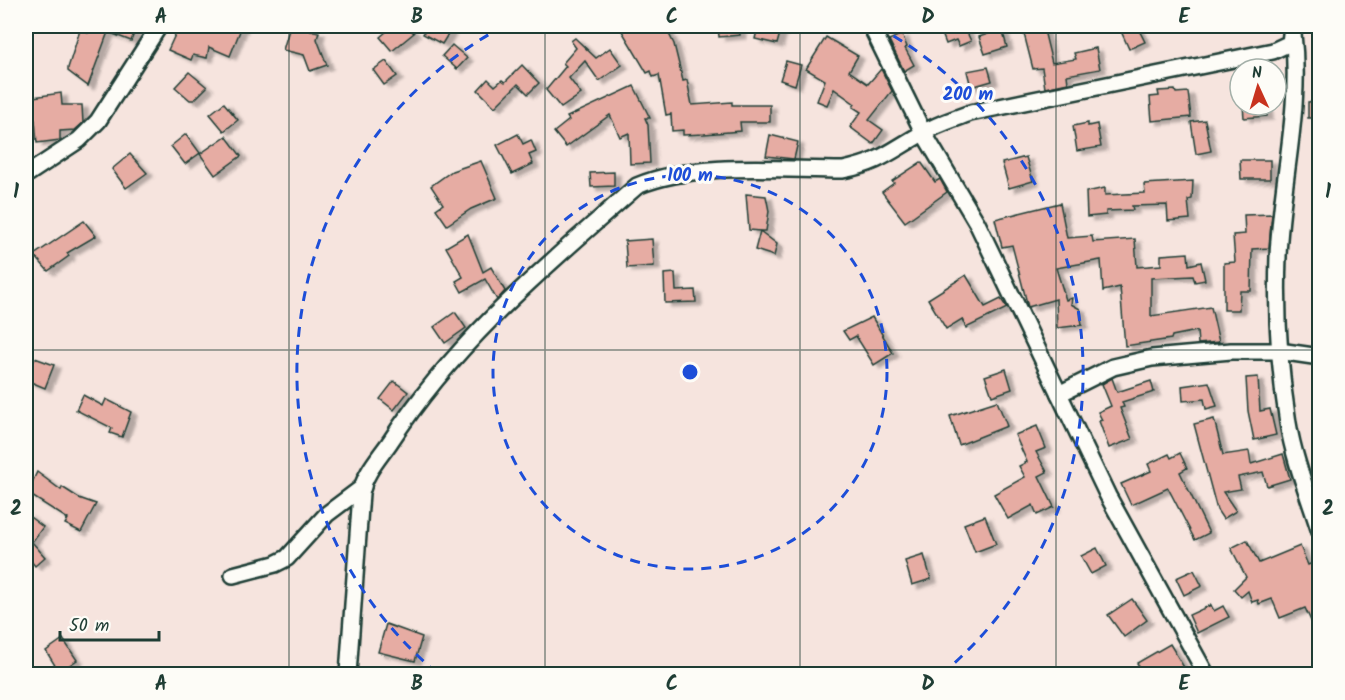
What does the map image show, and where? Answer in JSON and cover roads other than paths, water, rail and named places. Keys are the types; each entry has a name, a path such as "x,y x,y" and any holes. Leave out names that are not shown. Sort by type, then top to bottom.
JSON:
{"street":[{"path":"26,175 80,140 98,121 159,26"},
{"path":"871,26 923,132 976,223 1108,496 1206,675"},
{"path":"233,575 275,564 287,558 327,513 363,487 407,414 464,344 502,306 637,186 657,178 689,172 843,170 867,166 895,152 923,132 970,113 1273,51 1290,43 1293,30"},
{"path":"1293,30 1297,69 1293,134 1278,254 1280,351 1288,425 1320,532"},
{"path":"1059,394 1133,360 1231,351 1280,351 1320,357"},
{"path":"348,675 363,487"}]}
